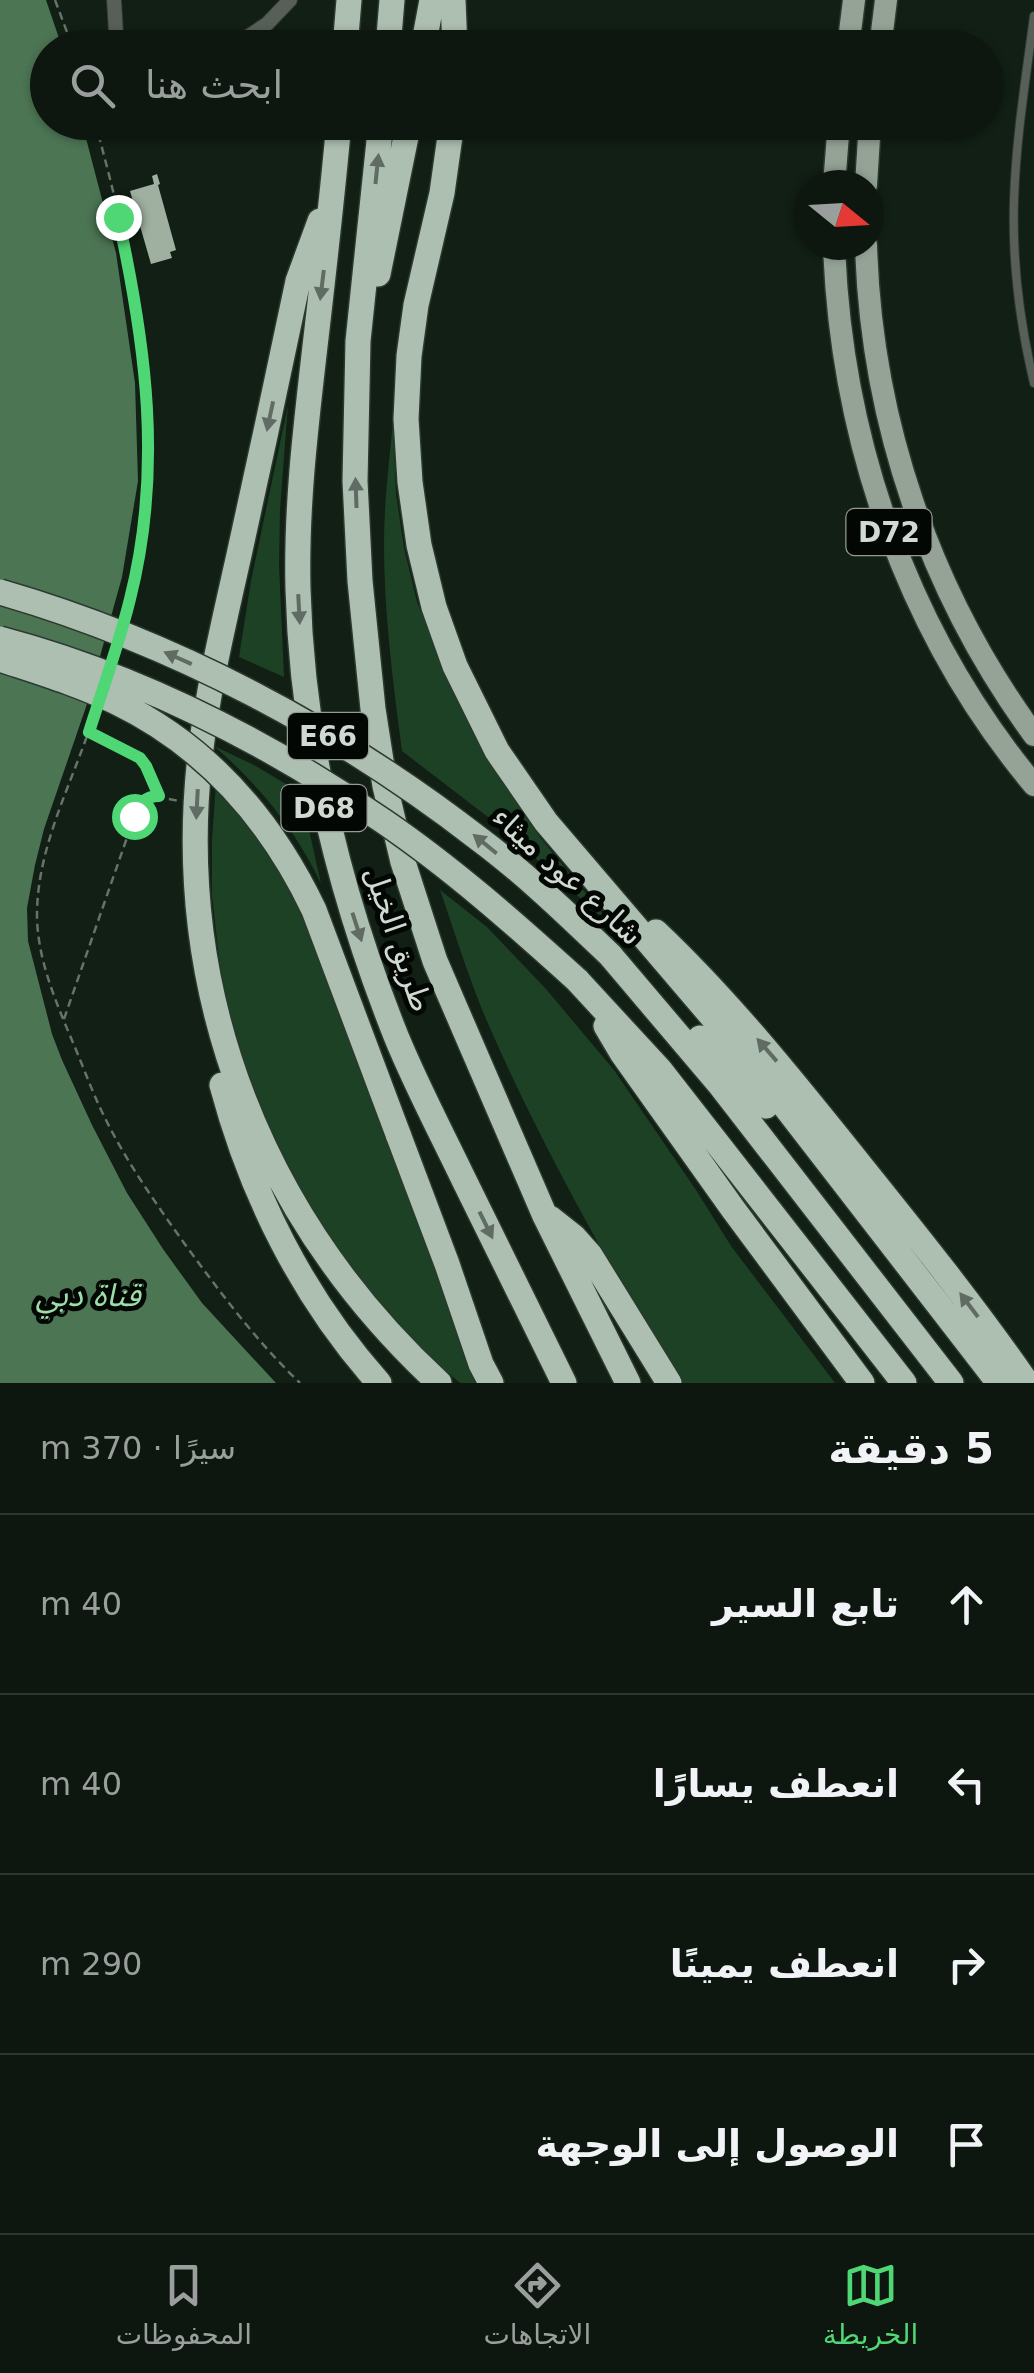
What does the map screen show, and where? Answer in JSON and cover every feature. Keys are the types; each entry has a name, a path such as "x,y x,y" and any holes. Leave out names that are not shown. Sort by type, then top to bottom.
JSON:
{"highway":[{"path":"346,30 349,0"},
{"path":"390,30 392,0"},
{"path":"426,30 432,0"},
{"path":"453,0 455,30"},
{"name":"طريق الخيل","path":"337,140 298,522 302,655 319,787 353,916 398,1040 564,1383"},
{"name":"طريق الخيل","path":"380,140 358,341 355,481 373,709 389,805 434,961 545,1216 628,1383"},
{"path":"358,341 387,238 406,140"},
{"path":"449,140 412,330 407,451 419,545 434,606 455,666 482,724 546,822 750,1061 999,1383"},
{"path":"333,188 298,281 216,662 204,726 196,806 192,923 217,1067 244,1157 276,1229 309,1289 378,1383"},
{"name":"شارع عود ميثاء","path":"0,592 105,627 185,660 338,741 411,788 547,895 616,961 721,1086 951,1383"},
{"name":"E66","path":"0,639 91,668 243,736 385,822 516,924 585,988 660,1070 904,1383"},
{"path":"0,659 82,688 148,720 207,762 258,816 279,845 314,910 491,1383"},
{"path":"584,869 608,886 678,953 766,1050 921,1241 1027,1383"},
{"path":"196,893 208,973 229,1062 262,1146 310,1232 340,1276 439,1383"},
{"path":"616,961 765,1104 871,1232 904,1264"},
{"path":"585,988 622,1054 856,1378"},
{"path":"545,1216 566,1229 590,1254 669,1383"},
{"path":"447,1264 510,1383"}],"main road":[{"path":"850,30 854,0"},
{"path":"882,30 886,0"},
{"path":"835,170 838,140"},
{"path":"867,170 869,140"},
{"name":"D72","path":"835,260 849,388 867,464 891,536 920,606 956,674 1034,786"},
{"name":"D72","path":"867,260 881,386 916,514 962,620 1034,735"}],"street":[{"path":"114,0 117,30"},
{"path":"258,30 290,0"}],"lane":[{"path":"1034,16 1014,203 1015,260 1034,383"}],"path":[{"path":"55,0 66,30"},
{"path":"99,140 129,268 147,388 146,499 137,566 124,619"},
{"path":"95,713 47,846 37,915 44,958 64,1021 107,1123 158,1207 221,1294 300,1383"},
{"path":"89,732 140,758 159,796"},
{"path":"64,1021 138,806 151,796 159,796 196,806"}],"shaded area":[{"path":"288,405 279,565 284,677 239,657"},
{"path":"393,422 396,494 404,548 417,602 455,696 479,745 539,836 615,929 497,824 402,751 384,570"},
{"path":"214,746 301,793 321,884 275,809"},
{"path":"216,783 242,811 302,908 403,1169 478,1383 460,1383 387,1314 346,1265 272,1149 232,1038 219,958 212,895"},
{"path":"440,890 487,927 614,1070 731,1246 835,1383 678,1383 527,1107 483,1012"}],"water":[{"name":"قناة دبي","path":"0,0 46,0 56,30 30,30 30,140 86,140 116,253 135,383 138,481 122,577 86,707 35,865 27,908 28,941 62,1060 127,1193 202,1303 276,1383 0,1383"}],"building":[{"path":"157,174 176,250 170,252 172,258 151,264 130,191 154,184 152,176"}],"route":[{"path":"118,217 144,354 148,422 146,499 130,600 89,732 135,755 146,766 159,796 144,800 134,816"}]}
